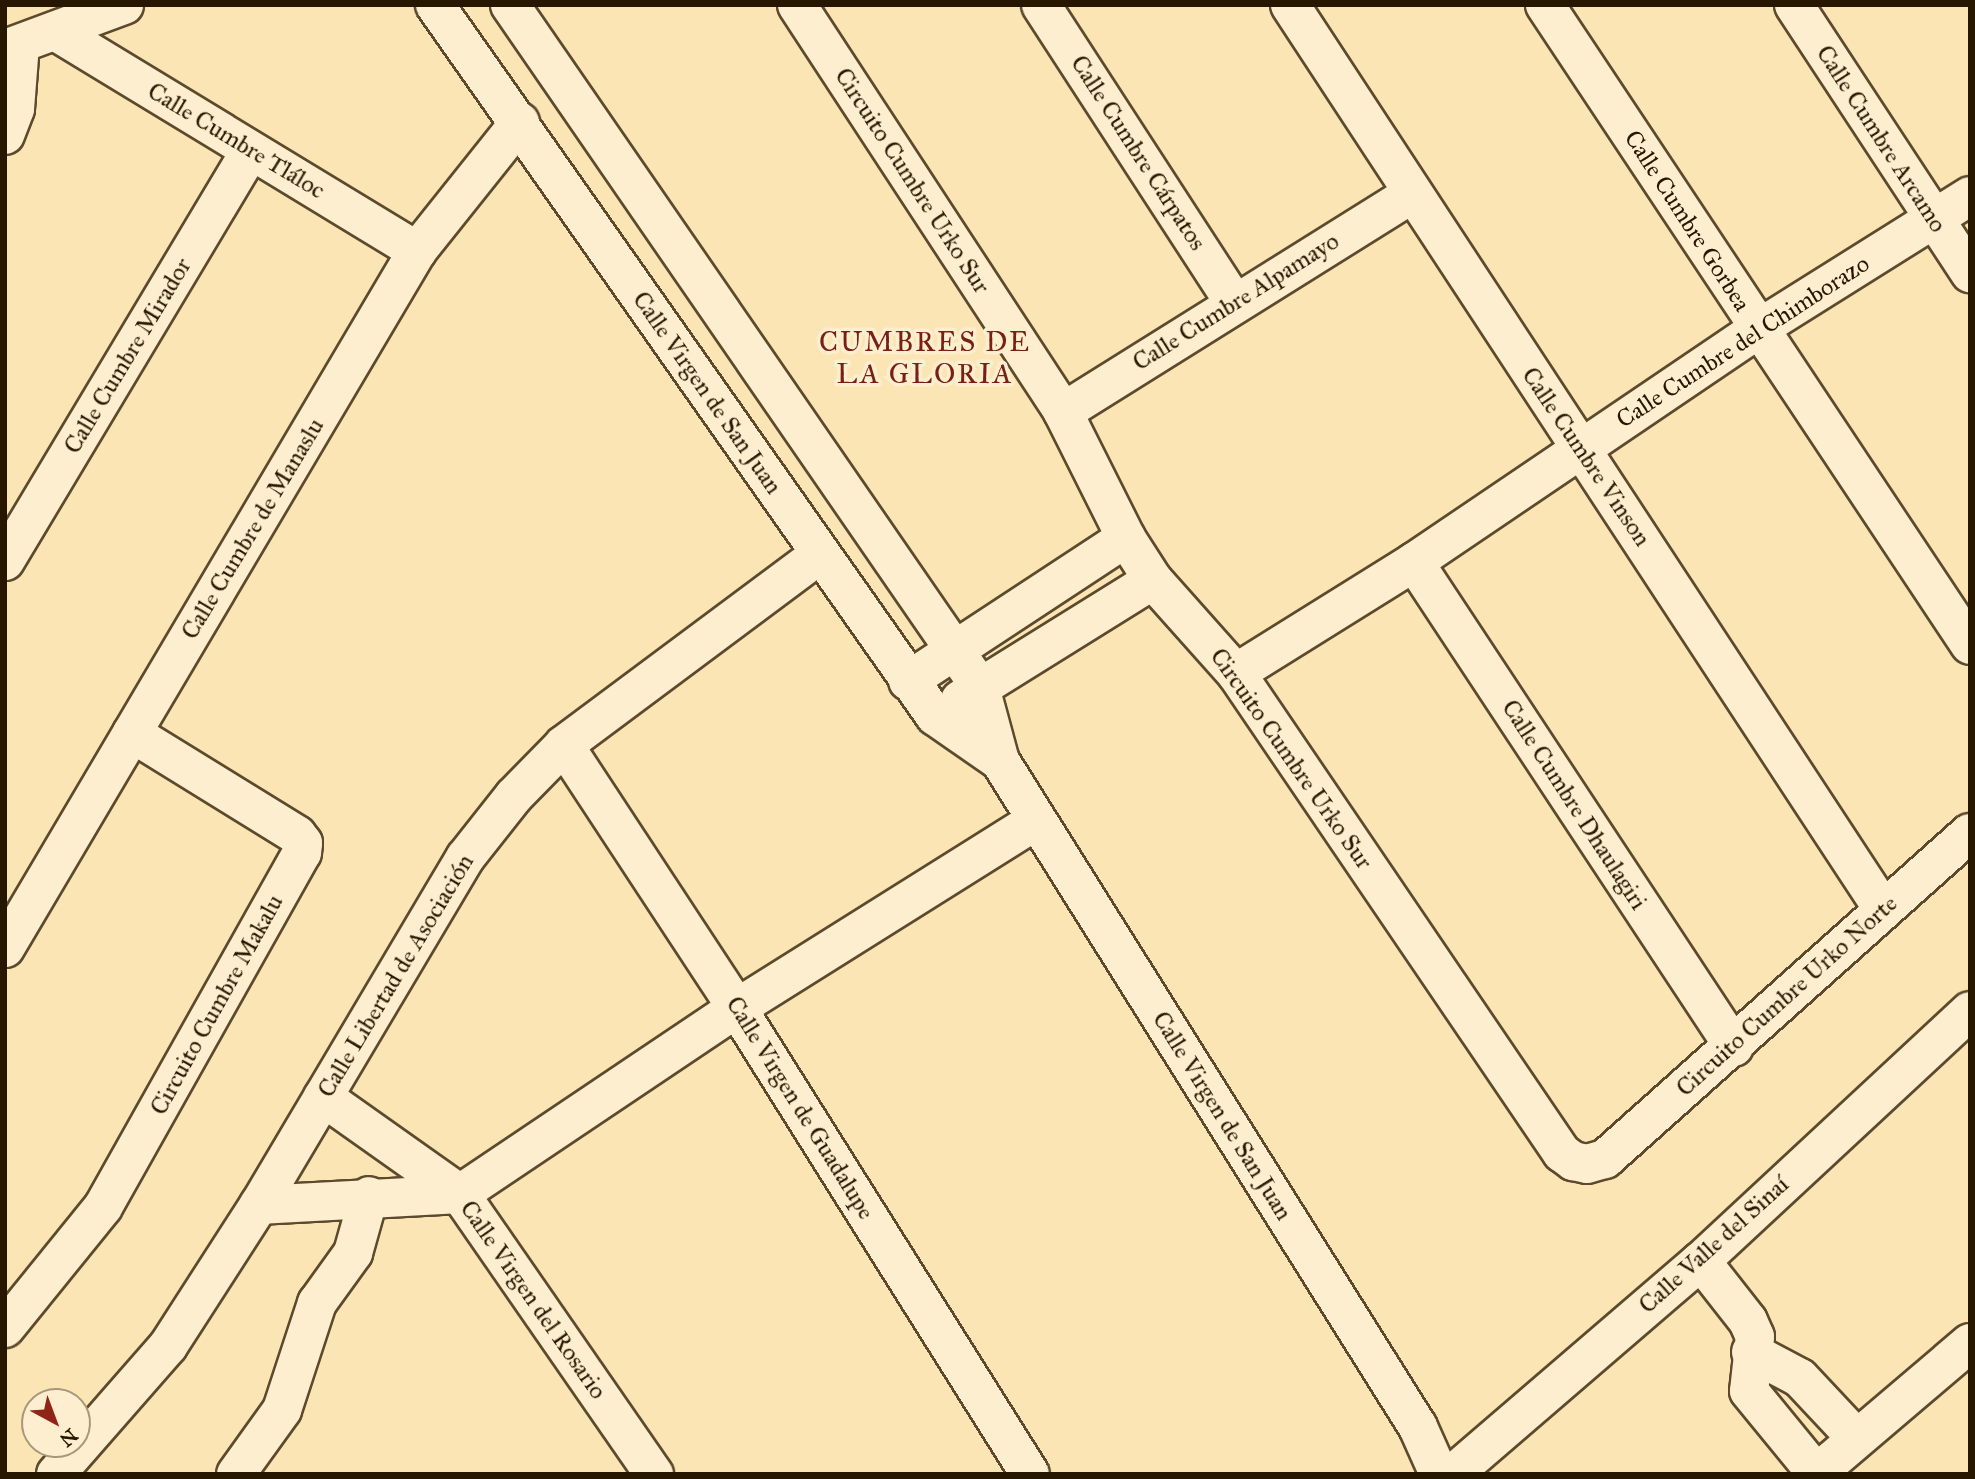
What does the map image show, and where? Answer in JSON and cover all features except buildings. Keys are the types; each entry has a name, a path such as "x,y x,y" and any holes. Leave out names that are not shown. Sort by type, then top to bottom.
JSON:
{"street":[{"path":"5,135 15,109 27,41 124,5"},
{"name":"Calle Virgen de San Juan","path":"435,5 520,122 819,555 934,716 1000,761"},
{"name":"Calle Virgen de San Juan","path":"509,5 956,649 980,687 1000,761 1035,821 1418,1427 1439,1474"},
{"name":"Circuito Cumbre Urko Sur","path":"797,5 1063,412 1126,538 1153,580 1236,673 1562,1153 1587,1164 1605,1159"},
{"name":"Calle Cumbre Cárpatos","path":"1041,5 1234,302"},
{"name":"Calle Cumbre Vinson","path":"1290,5 1410,195 1883,909"},
{"name":"Calle Cumbre Gorbea","path":"1545,5 1970,645"},
{"name":"Calle Cumbre Arcamo","path":"1794,5 1970,273"},
{"name":"Calle Cumbre Tláloc","path":"27,41 250,151 417,251"},
{"name":"Calle Cumbre de Manaslu","path":"5,948 417,251 520,122"},
{"name":"Calle Cumbre Mirador","path":"5,561 250,151"},
{"name":"Calle Cumbre Alpamayo","path":"1063,412 1234,302 1410,195"},
{"name":"Calle Cumbre del Chimborazo","path":"1236,673 1414,562 1758,329 1970,196"},
{"path":"908,681 1126,538"},
{"name":"Calle Libertad de Asociación","path":"56,1474 168,1346 259,1205 465,858 514,796 564,745 819,555"},
{"name":"Calle Cumbre Dhaulagiri","path":"1414,562 1734,1047"},
{"path":"934,716 1153,580"},
{"name":"Circuito Cumbre Makalu","path":"5,1328 103,1207 302,853 303,843 297,835 132,733"},
{"name":"Calle Virgen de Guadalupe","path":"564,745 737,1008 1030,1474"},
{"path":"259,1205 369,1196 460,1194 737,1008 1035,821"},
{"name":"Circuito Cumbre Urko Norte","path":"1605,1159 1734,1047 1883,909 1970,833"},
{"name":"Calle Valle del Sinaí","path":"1453,1474 1701,1261 1970,1011"},
{"name":"Calle Virgen del Rosario","path":"323,1097 460,1194 654,1474"},
{"path":"236,1474 282,1409 317,1303 353,1253 369,1196"},
{"path":"1701,1261 1748,1321 1755,1337 1751,1352 1749,1391 1817,1474 1970,1343"},
{"path":"1751,1352 1800,1378 1857,1439"}],"district":[{"name":"CUMBRES DE LA GLORIA","path":"925,358"}]}
